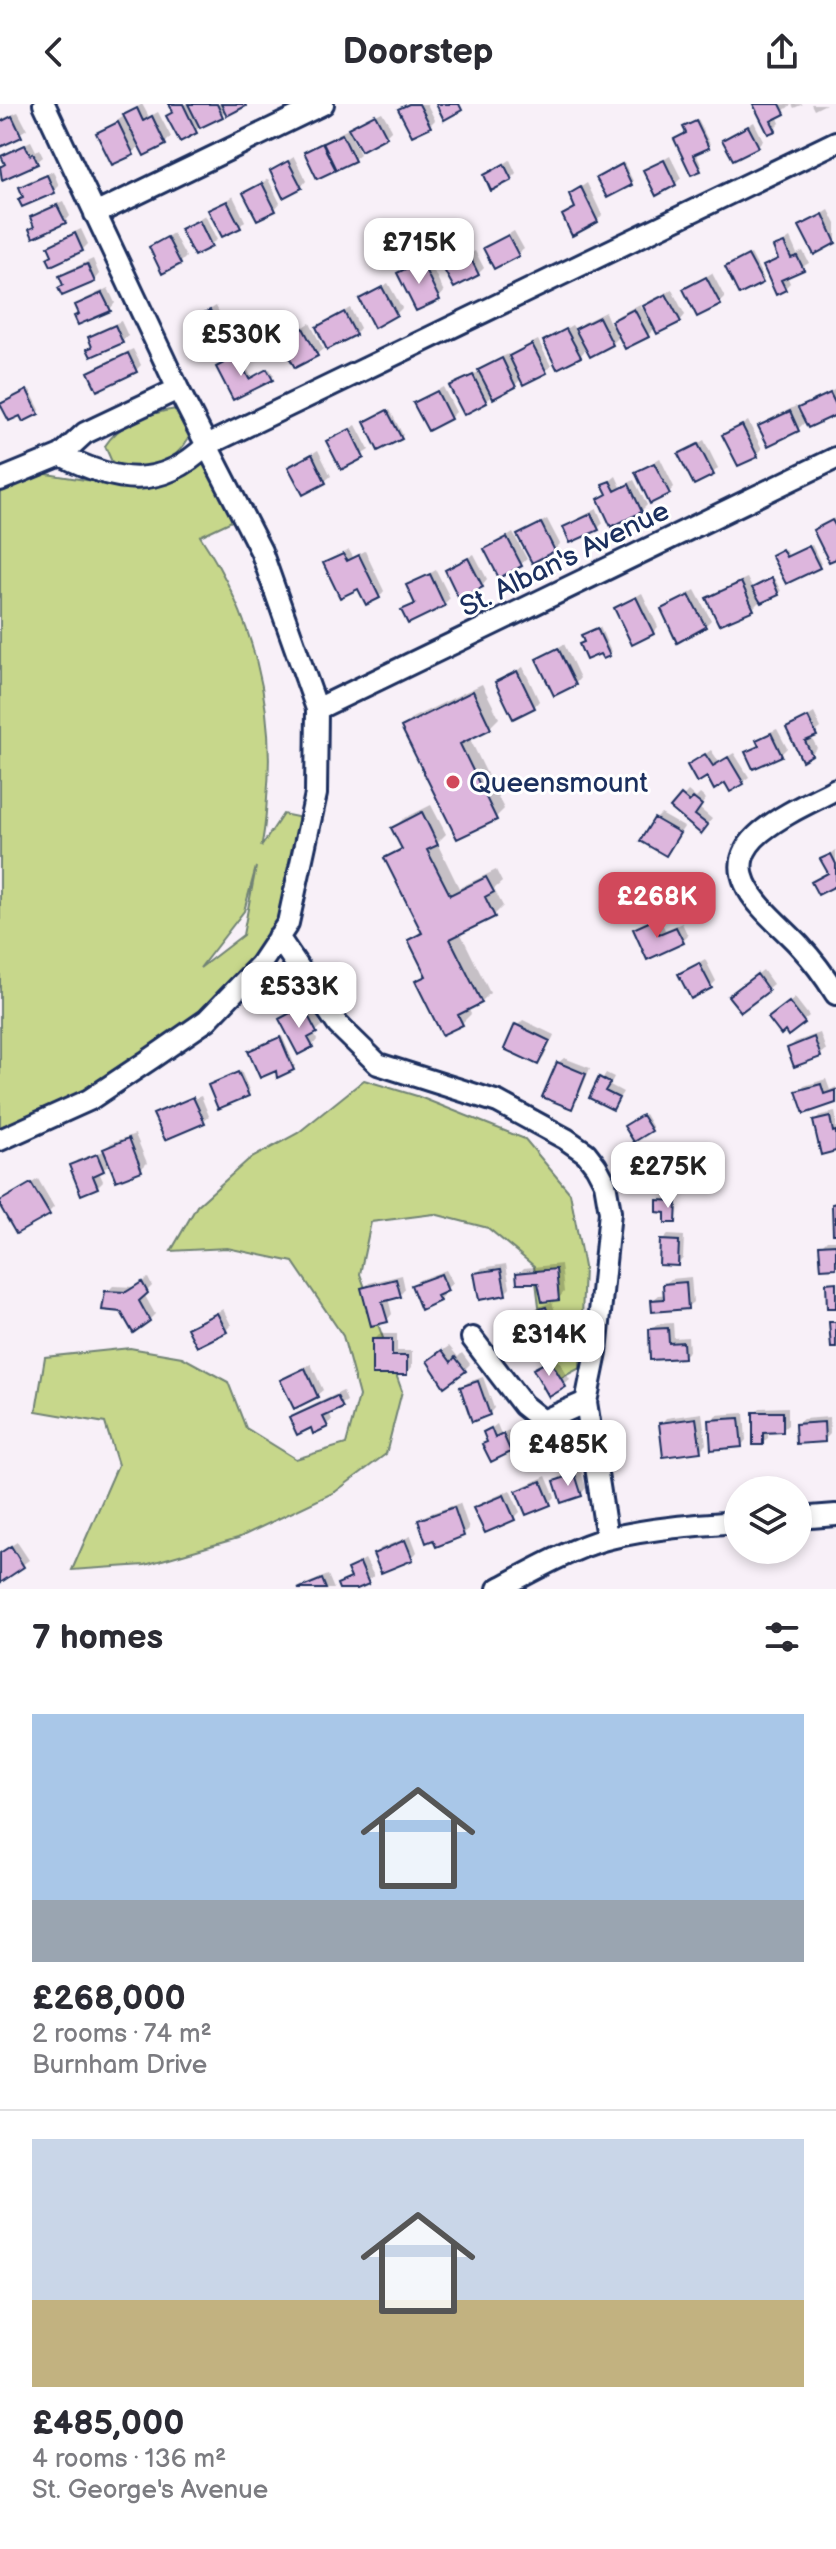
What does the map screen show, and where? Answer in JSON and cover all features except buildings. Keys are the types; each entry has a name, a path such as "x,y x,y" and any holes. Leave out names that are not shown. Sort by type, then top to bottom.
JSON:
{"street":[{"path":"0,1140 89,1100 207,1020 260,965 288,923 316,794 317,709 261,551 178,389 44,104"},
{"path":"95,214 323,104"},
{"path":"61,455 92,471 137,480 155,476 192,460 207,445 836,142"},
{"path":"0,480 61,455 85,433 178,389"},
{"name":"St. Alban's Avenue","path":"317,709 836,458"},
{"path":"836,789 784,816 761,832 745,848 740,864 744,885 821,971 836,994"},
{"path":"278,937 338,1025 378,1064 498,1102 566,1139 586,1153 596,1166 605,1183 610,1212 598,1338 586,1402 607,1538"},
{"path":"472,1338 523,1405 543,1421 586,1402"},
{"path":"812,1517 836,1515"},
{"path":"498,1589 607,1538 669,1527 724,1523"}],"green space":[{"path":"176,409 191,433 177,453 158,465 147,467 136,468 112,462 105,446 119,431 146,416"},
{"path":"206,458 236,519 200,536 234,597 256,661 263,695 269,763 261,847 283,814 302,818 275,927 219,998 87,1091 0,1133 0,483 27,471 144,489","holes":["256,867 243,935 200,968 244,911"]},
{"path":"364,1080 417,1096 525,1139 570,1193 584,1267 580,1368 542,1388 542,1330 534,1266 488,1228 434,1214 371,1222 360,1274 402,1391 386,1454 335,1492 238,1538 145,1565 72,1570 118,1465 105,1423 36,1411 45,1357 130,1348 182,1357 228,1382 246,1428 296,1459 346,1444 359,1396 343,1336 293,1262 227,1248 171,1251 197,1206 248,1160 298,1133"}],"place":[{"name":"Queensmount","path":"453,782"}]}
